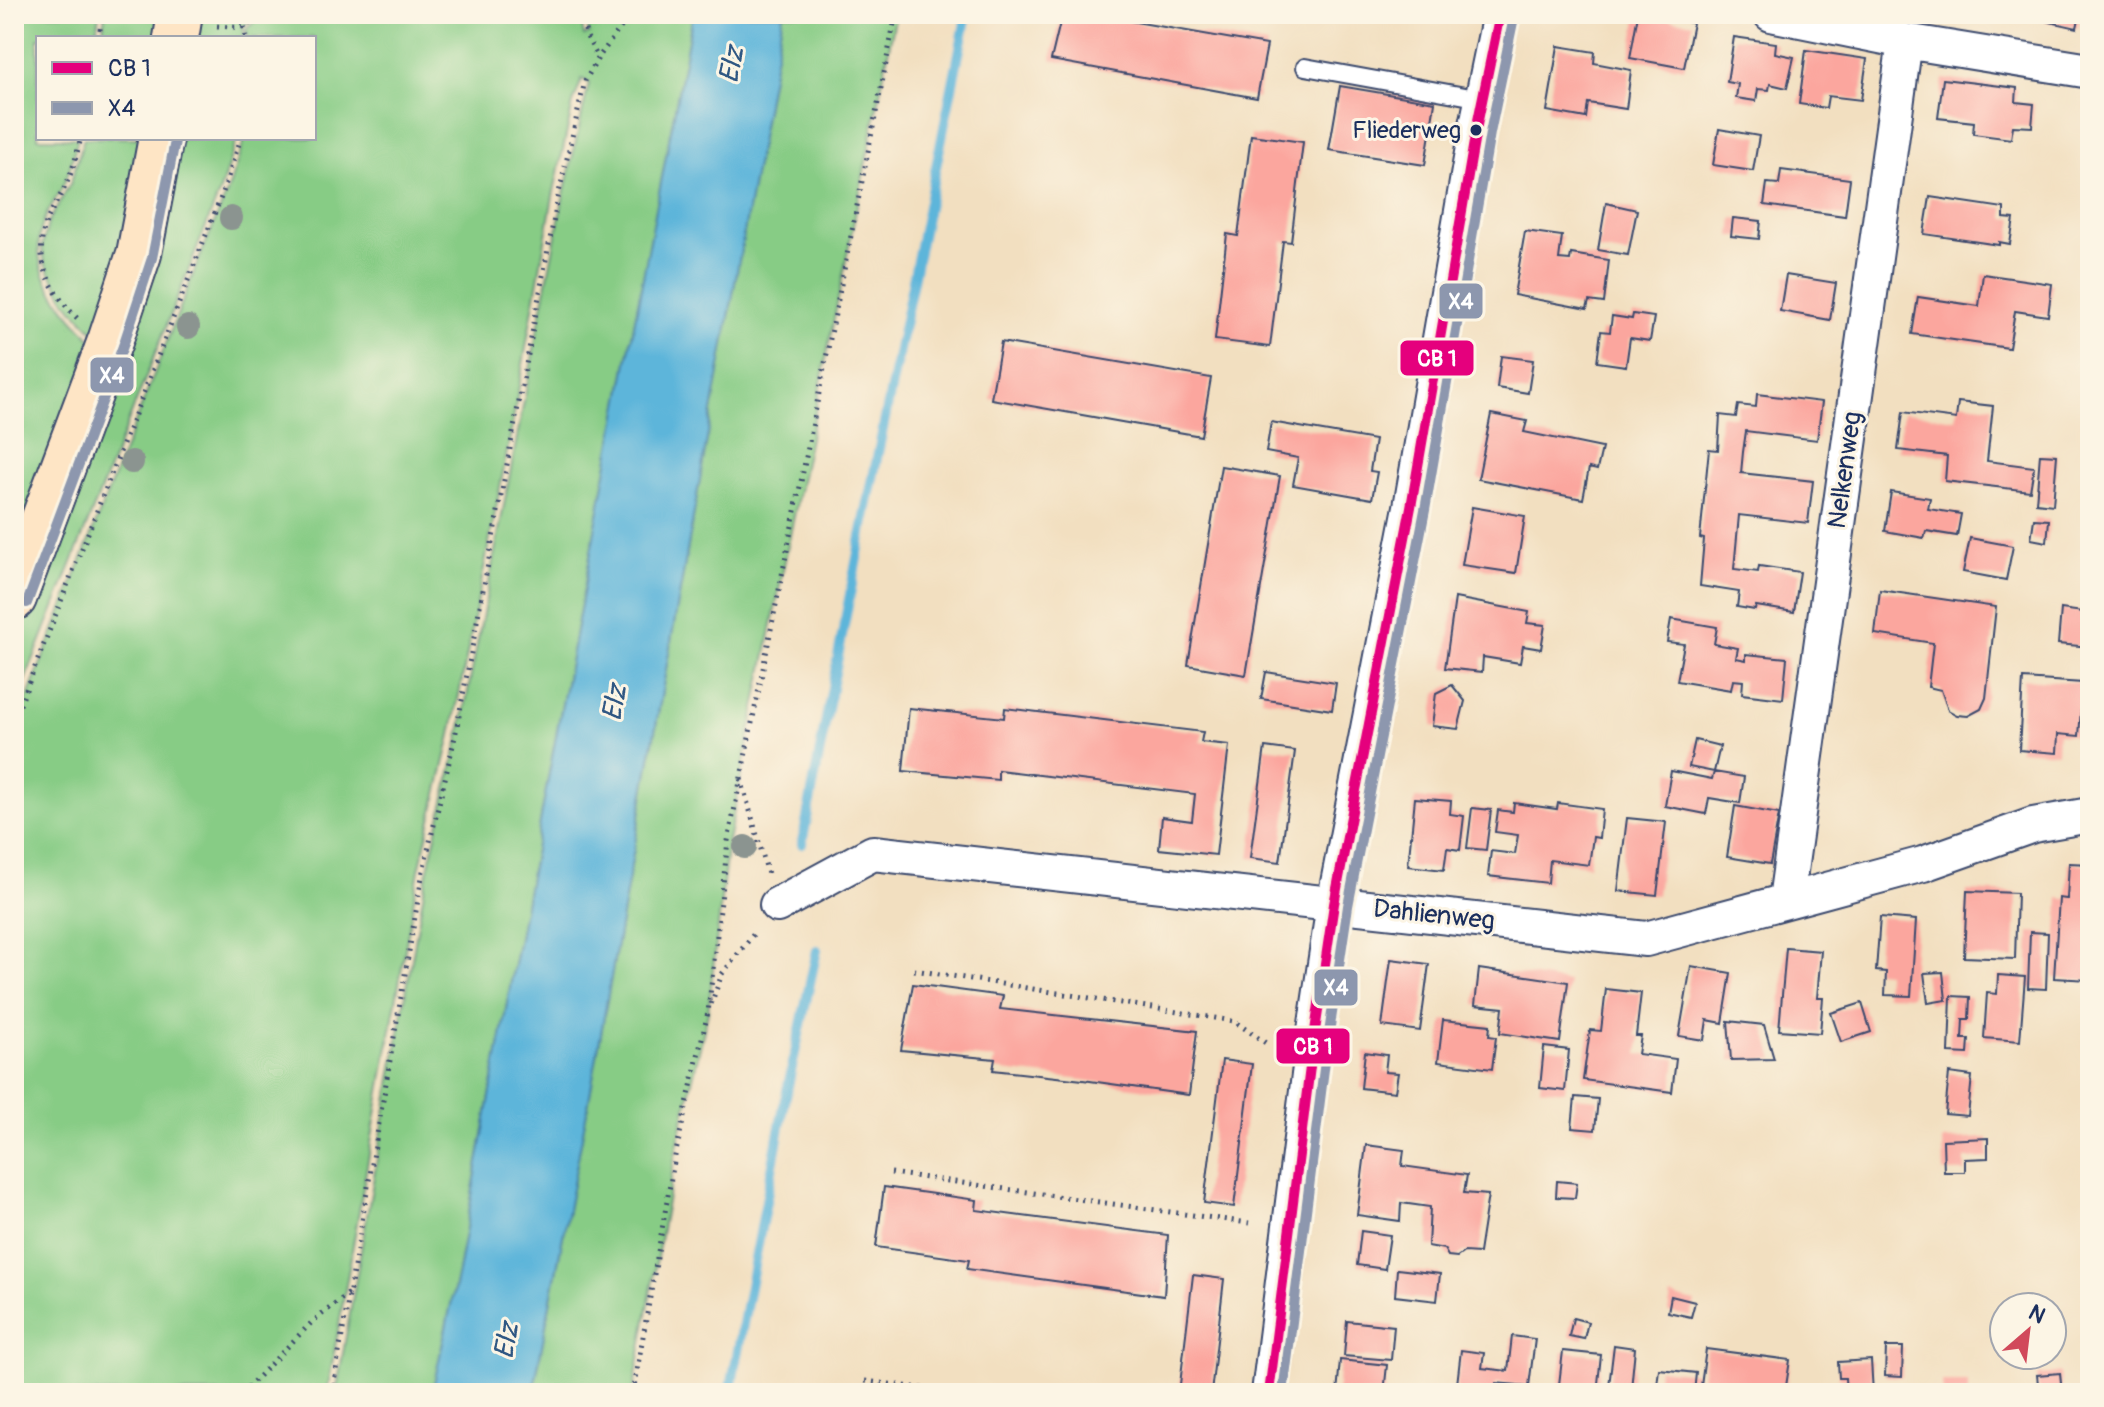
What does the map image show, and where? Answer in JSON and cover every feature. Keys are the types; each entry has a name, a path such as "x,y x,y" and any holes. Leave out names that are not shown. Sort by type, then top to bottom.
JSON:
{"street":[{"path":"176,36 180,14"},
{"path":"1269,1393 1312,1051 1334,904 1411,507 1482,99 1500,14"},
{"path":"1771,14 1905,41 2090,71"},
{"name":"Nelkenweg","path":"1786,900 1905,41"},
{"path":"14,598 110,341 139,254 161,140"},
{"name":"Dahlienweg","path":"777,905 873,853 1646,939 1923,864 2033,825 2090,815"}],"lane":[{"path":"1305,67 1482,99"}],"path":[{"path":"99,36 102,14"},
{"path":"582,14 586,35 598,58"},
{"path":"332,1393 423,871 455,737 558,197 585,81 627,14"},
{"path":"633,1393 675,1156 708,1012 728,841 740,777 896,14"},
{"path":"244,27 246,36"},
{"path":"80,140 68,181 46,222 40,246 41,256 64,304 92,332 110,341"},
{"path":"14,720 223,192 240,140"},
{"path":"708,1012 722,974 777,905 740,777"},
{"path":"914,970 1234,1021 1270,1046"},
{"path":"891,1173 1249,1223"},
{"path":"242,1393 311,1323 350,1292"},
{"path":"865,1381 960,1393"}],"green space":[{"path":"14,14 99,14 96,36 36,36 36,140 77,140 66,179 43,223 39,258 44,275 62,305 97,345 14,571"},
{"path":"105,14 256,14 243,27 244,36 102,36"},
{"path":"261,14 580,14 584,36 589,34 585,14 693,14 458,1272 432,1393 336,1393 427,873 459,738 563,199 589,83 582,79 573,103 553,196 510,437 451,735 419,870 327,1393 14,1393 14,732 227,193 244,140 316,140 316,36 248,36 246,29"},
{"path":"783,14 896,14 728,841 708,1012 675,1156 633,1393 533,1393 590,1095"},
{"path":"83,140 236,140 220,191 14,708 14,624 114,353 66,302 45,264 42,247 48,223 71,182"}],"water":[{"name":"Elz","path":"693,14 783,14 590,1095 533,1393 432,1393 458,1272"}],"building":[{"path":"1062,14 1090,14 1267,45 1257,98 1051,60"},
{"path":"1638,14 1693,23 1684,68 1630,58"},
{"path":"2042,14 2080,14 2077,28 2041,20"},
{"path":"1734,37 1776,43 1775,53 1794,57 1787,88 1770,84 1769,90 1758,89 1756,101 1736,98 1738,84 1727,82"},
{"path":"1558,46 1595,52 1594,63 1631,70 1626,109 1588,103 1586,118 1547,111"},
{"path":"1806,50 1867,59 1861,100 1828,96 1826,108 1799,104"},
{"path":"1943,79 2017,88 2016,102 2034,104 2032,127 2013,126 2011,139 1973,134 1974,122 1938,118"},
{"path":"1340,86 1435,102 1425,165 1329,150"},
{"path":"1719,129 1759,136 1753,171 1713,165"},
{"path":"1251,135 1303,142 1291,242 1283,241 1270,347 1215,340 1227,234 1238,236"},
{"path":"1781,170 1850,179 1845,216 1764,205 1767,183 1779,184"},
{"path":"1930,197 2004,208 2004,218 2014,219 2010,244 1924,234"},
{"path":"1606,203 1637,210 1628,255 1598,250"},
{"path":"1733,218 1761,221 1759,239 1731,236"},
{"path":"1525,231 1562,236 1559,259 1570,260 1571,254 1609,260 1604,303 1589,301 1587,309 1514,295"},
{"path":"1983,274 2052,284 2048,316 2015,311 2009,348 1912,334 1918,297 1979,306"},
{"path":"1786,275 1836,283 1830,320 1780,311"},
{"path":"1633,314 1654,317 1650,341 1630,338 1626,366 1597,362 1601,331 1610,332 1612,316 1632,319"},
{"path":"1001,342 1211,378 1201,436 991,399"},
{"path":"1501,356 1533,360 1528,393 1497,388"},
{"path":"1757,394 1822,402 1817,440 1746,431 1743,452 1741,473 1813,481 1808,523 1739,515 1734,569 1758,572 1759,566 1800,572 1794,612 1756,606 1755,610 1737,607 1739,592 1700,586 1704,539 1700,538 1709,449 1718,450 1720,415 1736,417 1738,405 1756,407"},
{"path":"1958,402 1993,406 1987,461 2034,467 2030,491 1945,481 1947,456 1898,450 1903,412 1956,419"},
{"path":"1491,414 1527,421 1524,432 1602,448 1597,470 1589,468 1583,499 1478,479"},
{"path":"1271,422 1375,440 1370,471 1377,472 1372,499 1293,485 1298,458 1266,452"},
{"path":"2040,454 2057,455 2053,505 2036,503"},
{"path":"1221,466 1280,476 1246,675 1188,665"},
{"path":"1891,492 1930,498 1928,509 1961,514 1957,536 1926,531 1924,538 1885,531"},
{"path":"1472,507 1525,516 1516,573 1462,565"},
{"path":"2034,519 2049,520 2047,542 2031,539"},
{"path":"1970,538 2013,546 2006,580 1963,572"},
{"path":"1880,590 1996,607 1986,698 1981,709 1968,716 1957,715 1948,710 1941,690 1928,687 1933,643 1875,634"},
{"path":"1455,598 1529,612 1527,623 1545,625 1541,649 1523,646 1520,663 1483,657 1482,672 1445,668"},
{"path":"2061,609 2090,613 2090,647 2058,644"},
{"path":"1671,619 1717,627 1714,644 1738,648 1736,658 1746,660 1746,654 1787,658 1783,699 1742,694 1743,681 1733,680 1731,690 1677,681 1684,644 1667,642"},
{"path":"1266,672 1336,683 1332,710 1261,699"},
{"path":"2023,679 2083,683 2079,736 2058,734 2057,753 2019,750"},
{"path":"1452,685 1465,701 1458,729 1432,726 1436,693"},
{"path":"909,708 1004,718 1005,708 1203,732 1201,742 1229,745 1216,855 1159,849 1162,817 1192,821 1195,794 998,770 998,780 903,771"},
{"path":"1695,740 1720,746 1714,772 1689,767"},
{"path":"1265,747 1295,751 1280,862 1250,858"},
{"path":"1671,771 1712,779 1714,772 1744,777 1740,803 1709,798 1706,814 1665,806"},
{"path":"1415,798 1451,801 1450,814 1464,816 1460,850 1447,848 1444,870 1408,866"},
{"path":"1514,803 1557,809 1558,803 1602,809 1599,838 1593,837 1589,865 1550,860 1548,883 1488,876 1491,851 1515,854 1518,835 1495,832 1498,810 1513,812"},
{"path":"1735,806 1779,814 1770,864 1727,857"},
{"path":"1472,808 1491,810 1486,850 1467,848"},
{"path":"1627,818 1666,822 1657,895 1618,891"},
{"path":"2069,863 2090,864 2090,980 2054,978 2059,898 2067,899"},
{"path":"1967,891 2017,893 2015,959 1964,957"},
{"path":"1880,917 1916,920 1911,996 1885,995 1886,972 1876,971"},
{"path":"2030,932 2048,933 2046,989 2028,988"},
{"path":"1786,948 1821,951 1817,998 1823,998 1820,1033 1779,1030"},
{"path":"1391,959 1429,964 1420,1031 1382,1026"},
{"path":"1691,966 1731,973 1723,1023 1707,1020 1704,1040 1679,1036"},
{"path":"1479,969 1568,982 1560,1042 1500,1033 1503,1008 1475,1005"},
{"path":"1943,972 1946,1000 1928,1003 1924,973"},
{"path":"1998,975 2025,977 2020,1041 1984,1038 1987,993 1997,994"},
{"path":"913,984 1003,996 1000,1009 1197,1031 1189,1095 993,1070 995,1059 901,1050"},
{"path":"1606,989 1641,993 1636,1036 1641,1036 1638,1054 1676,1059 1672,1092 1583,1080 1590,1030 1601,1031"},
{"path":"1951,996 1970,997 1969,1019 1963,1019 1962,1039 1969,1039 1968,1054 1949,1053"},
{"path":"1862,1003 1871,1032 1841,1042 1831,1013"},
{"path":"1443,1020 1490,1025 1489,1036 1496,1037 1492,1069 1438,1062"},
{"path":"1728,1021 1764,1025 1774,1059 1731,1060"},
{"path":"1544,1047 1569,1050 1565,1091 1540,1088"},
{"path":"1365,1052 1387,1055 1385,1072 1398,1073 1395,1092 1361,1088"},
{"path":"1222,1060 1252,1064 1234,1207 1204,1203"},
{"path":"1949,1073 1972,1076 1968,1116 1945,1114"},
{"path":"1575,1097 1598,1099 1595,1130 1572,1128"},
{"path":"1988,1138 1988,1158 1965,1159 1965,1172 1944,1172 1943,1140"},
{"path":"1366,1145 1404,1150 1402,1166 1467,1175 1464,1193 1488,1195 1479,1253 1464,1252 1457,1257 1448,1256 1444,1249 1428,1246 1430,1207 1401,1203 1400,1221 1357,1215"},
{"path":"1557,1181 1577,1183 1575,1198 1556,1197"},
{"path":"884,1187 977,1200 976,1210 1168,1235 1164,1296 967,1269 969,1260 876,1247"},
{"path":"1361,1231 1390,1235 1385,1269 1357,1265"},
{"path":"1397,1269 1440,1274 1437,1301 1395,1296"},
{"path":"1193,1275 1224,1279 1211,1393 1179,1393"},
{"path":"1671,1296 1695,1302 1691,1317 1668,1312"},
{"path":"1573,1318 1588,1322 1584,1339 1569,1336"},
{"path":"1347,1321 1394,1326 1391,1360 1344,1356"},
{"path":"1512,1336 1535,1339 1529,1386 1496,1383 1494,1393 1456,1393 1461,1350 1484,1353 1482,1368 1508,1371"},
{"path":"1614,1345 1635,1348 1631,1389 1609,1386"},
{"path":"1886,1347 1903,1347 1902,1377 1885,1376"},
{"path":"1706,1349 1790,1360 1785,1393 1736,1393 1736,1387 1721,1385 1720,1393 1700,1393"},
{"path":"1563,1351 1601,1355 1597,1393 1558,1393"},
{"path":"1340,1360 1387,1365 1384,1393 1337,1393"},
{"path":"1871,1360 1873,1393 1846,1393 1845,1378 1839,1378 1838,1362"},
{"path":"1659,1369 1696,1373 1694,1393 1656,1393"},
{"path":"2060,1373 2062,1393 2039,1393 2037,1375"},
{"path":"1942,1382 1968,1382 1968,1393 1943,1393"}],"waterway":[{"path":"802,844 967,14"},
{"path":"730,1393 785,1100 817,950"}],"transit line":[{"path":"1269,1393 1312,1051 1334,904 1411,507 1476,130 1500,14"},
{"name":"X4","path":"1283,1393 1348,906 1425,510 1490,133 1514,17"},
{"name":"X4","path":"27,603 123,346 152,258 175,141"}],"place":[{"name":"Fliederweg","path":"1476,130"}]}
